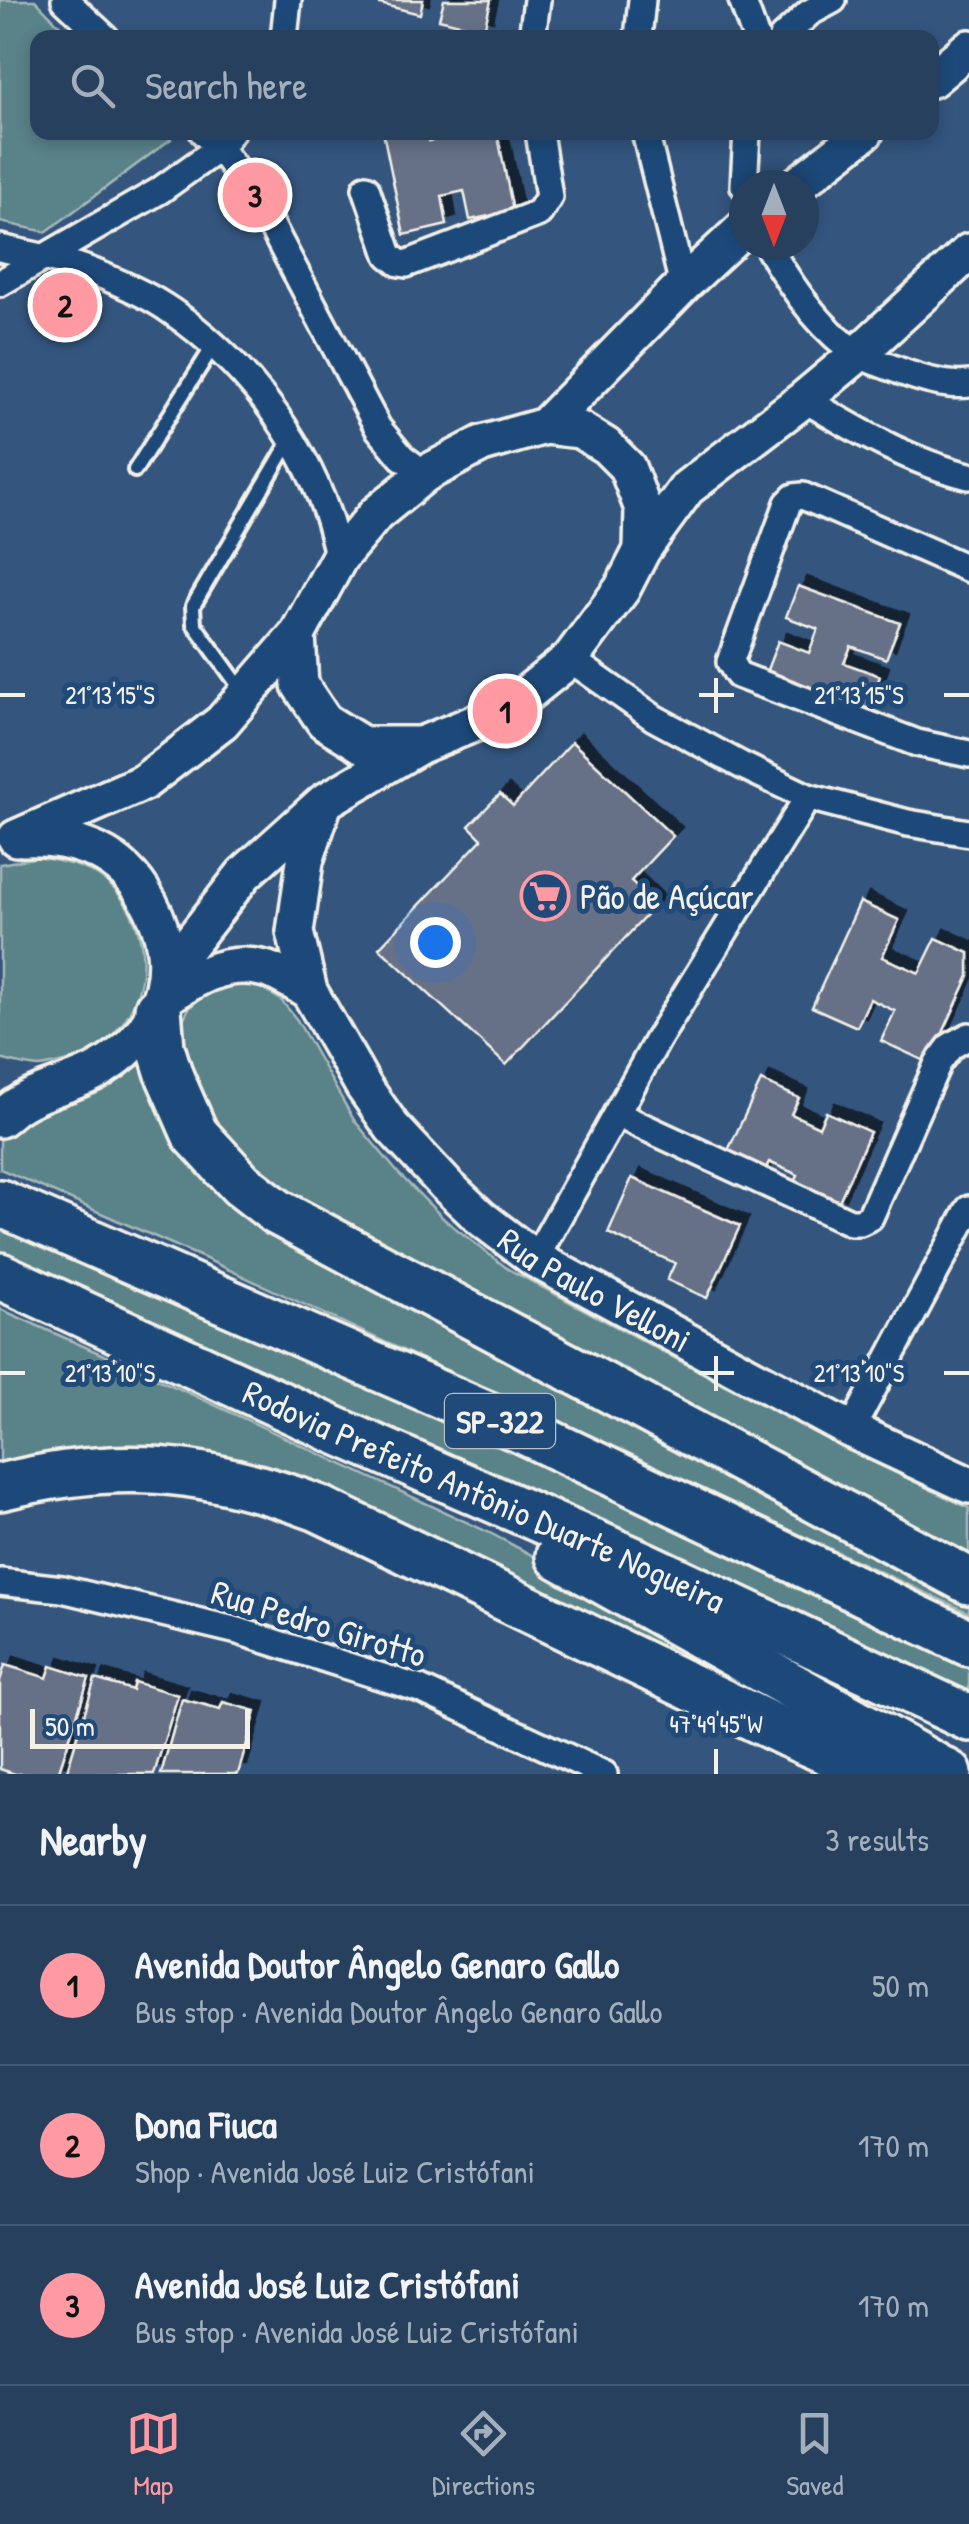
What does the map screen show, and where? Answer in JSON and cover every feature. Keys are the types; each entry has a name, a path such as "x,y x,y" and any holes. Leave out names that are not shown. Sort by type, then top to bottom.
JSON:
{"highway":[{"path":"161,995 162,1048 195,1134 240,1184 277,1212 969,1581"},
{"name":"Rodovia Prefeito Antônio Duarte Nogueira","path":"12,1208 524,1431 969,1643"},
{"name":"Rodovia Prefeito Antônio Duarte Nogueira","path":"0,1276 335,1430 642,1564 969,1718"},
{"path":"335,1430 949,1774"},
{"path":"0,1488 36,1478 147,1468 203,1474 273,1491 318,1508 788,1734 880,1774"}],"main road":[{"path":"939,73 969,48"},
{"path":"816,170 855,140"},
{"path":"544,426 729,242"},
{"path":"0,1120 18,1104 102,1068 143,1030 161,995 244,874 324,802 422,745 505,711 570,660 687,488 858,354 969,252"},
{"path":"5,840 144,782 222,722 297,635 340,558 376,514 425,474 482,444 544,426 580,430 606,446 627,466 643,508 642,550"},
{"path":"297,635 300,685 324,721 363,745 422,745"},
{"name":"Rua Paulo Velloni","path":"324,802 305,861 294,932 309,991 364,1087 392,1126 446,1185 535,1259 851,1430 969,1485"},
{"path":"5,840 50,836 82,844 112,859 136,882 154,909 164,940 161,995"},
{"path":"161,995 230,966 267,969 309,991"}],"street":[{"path":"65,0 97,30"},
{"path":"285,30 288,0"},
{"path":"533,30 537,0"},
{"path":"633,30 642,0"},
{"path":"742,0 753,30"},
{"path":"791,30 809,13 834,0"},
{"path":"0,283 159,191 216,140"},
{"path":"219,140 255,195 378,428 402,457 425,474"},
{"path":"366,188 389,255 406,264 538,213 549,197 540,140"},
{"path":"647,140 683,285"},
{"path":"745,170 747,140"},
{"path":"0,248 94,272 168,308 214,344 267,402 302,457 327,514 340,558"},
{"path":"775,260 830,330 858,354 916,377 958,386 969,384"},
{"path":"804,399 849,426 939,468 969,476"},
{"path":"969,570 803,496 794,497 788,503 730,662 738,675 917,743 969,754"},
{"path":"570,660 654,718 808,796 908,824 969,833"},
{"path":"535,1259 658,1039 808,796"},
{"path":"616,1114 850,1222 860,1222 870,1218 938,1063 952,1046 969,1036"},
{"path":"851,1430 969,1209"},
{"name":"Rua Pedro Girotto","path":"0,1582 62,1589 256,1637 420,1689 604,1774"}],"lane":[{"path":"135,470 214,344"},
{"path":"246,695 194,624 192,606 291,439"}],"green space":[{"path":"0,0 35,0 64,30 30,30 30,140 170,140 46,232 0,222"},
{"path":"38,857 88,871 114,889 131,913 140,939 142,966 138,992 127,1016 110,1037 88,1053 38,1067 0,1059 0,864"},
{"path":"230,982 255,984 281,1000 297,1020 354,1120 399,1174 445,1220 508,1269 822,1437 969,1508 969,1564 296,1204 232,1154 192,1088 180,1026 189,1008 209,989"},
{"path":"142,1054 188,1151 213,1188 250,1220 969,1598 969,1613 206,1259 0,1169 3,1137 35,1114"},
{"path":"3,1225 422,1406 969,1663 969,1699 406,1435 0,1262"},
{"path":"0,1309 488,1532 579,1580 910,1773 320,1490 0,1472"}],"building":[{"path":"381,0 423,0 420,14 380,4"},
{"path":"444,0 491,0 484,30 439,19"},
{"path":"385,140 499,140 513,211 470,220 464,191 442,196 447,225 404,235"},
{"path":"798,586 900,623 886,659 851,646 844,663 880,676 867,713 765,675 778,641 809,653 818,629 786,617"},
{"path":"572,742 673,836 631,881 656,905 506,1065 379,948 482,839 469,826 500,794 513,806"},
{"path":"860,902 899,920 882,957 919,973 936,938 969,953 969,976 929,1063 881,1041 895,1011 870,999 857,1027 812,1007"},
{"path":"761,1081 799,1098 791,1114 819,1127 826,1112 870,1132 836,1208 792,1189 798,1175 769,1162 762,1176 724,1159"},
{"path":"632,1178 740,1226 707,1298 667,1280 675,1263 608,1233"},
{"path":"5,1665 47,1678 51,1666 89,1678 58,1774 15,1774 0,1769 0,1681"},
{"path":"95,1679 132,1690 134,1682 178,1695 154,1774 66,1774"},
{"path":"182,1699 220,1709 223,1702 256,1711 238,1774 161,1774"}],"place":[{"name":"Avenida José Luiz Cristófani","path":"255,195"},
{"name":"Dona Fiuca","path":"65,305"},
{"name":"Avenida Doutor Ângelo Genaro Gallo","path":"505,711"},
{"name":"Pão de Açúcar","path":"545,896"}]}
